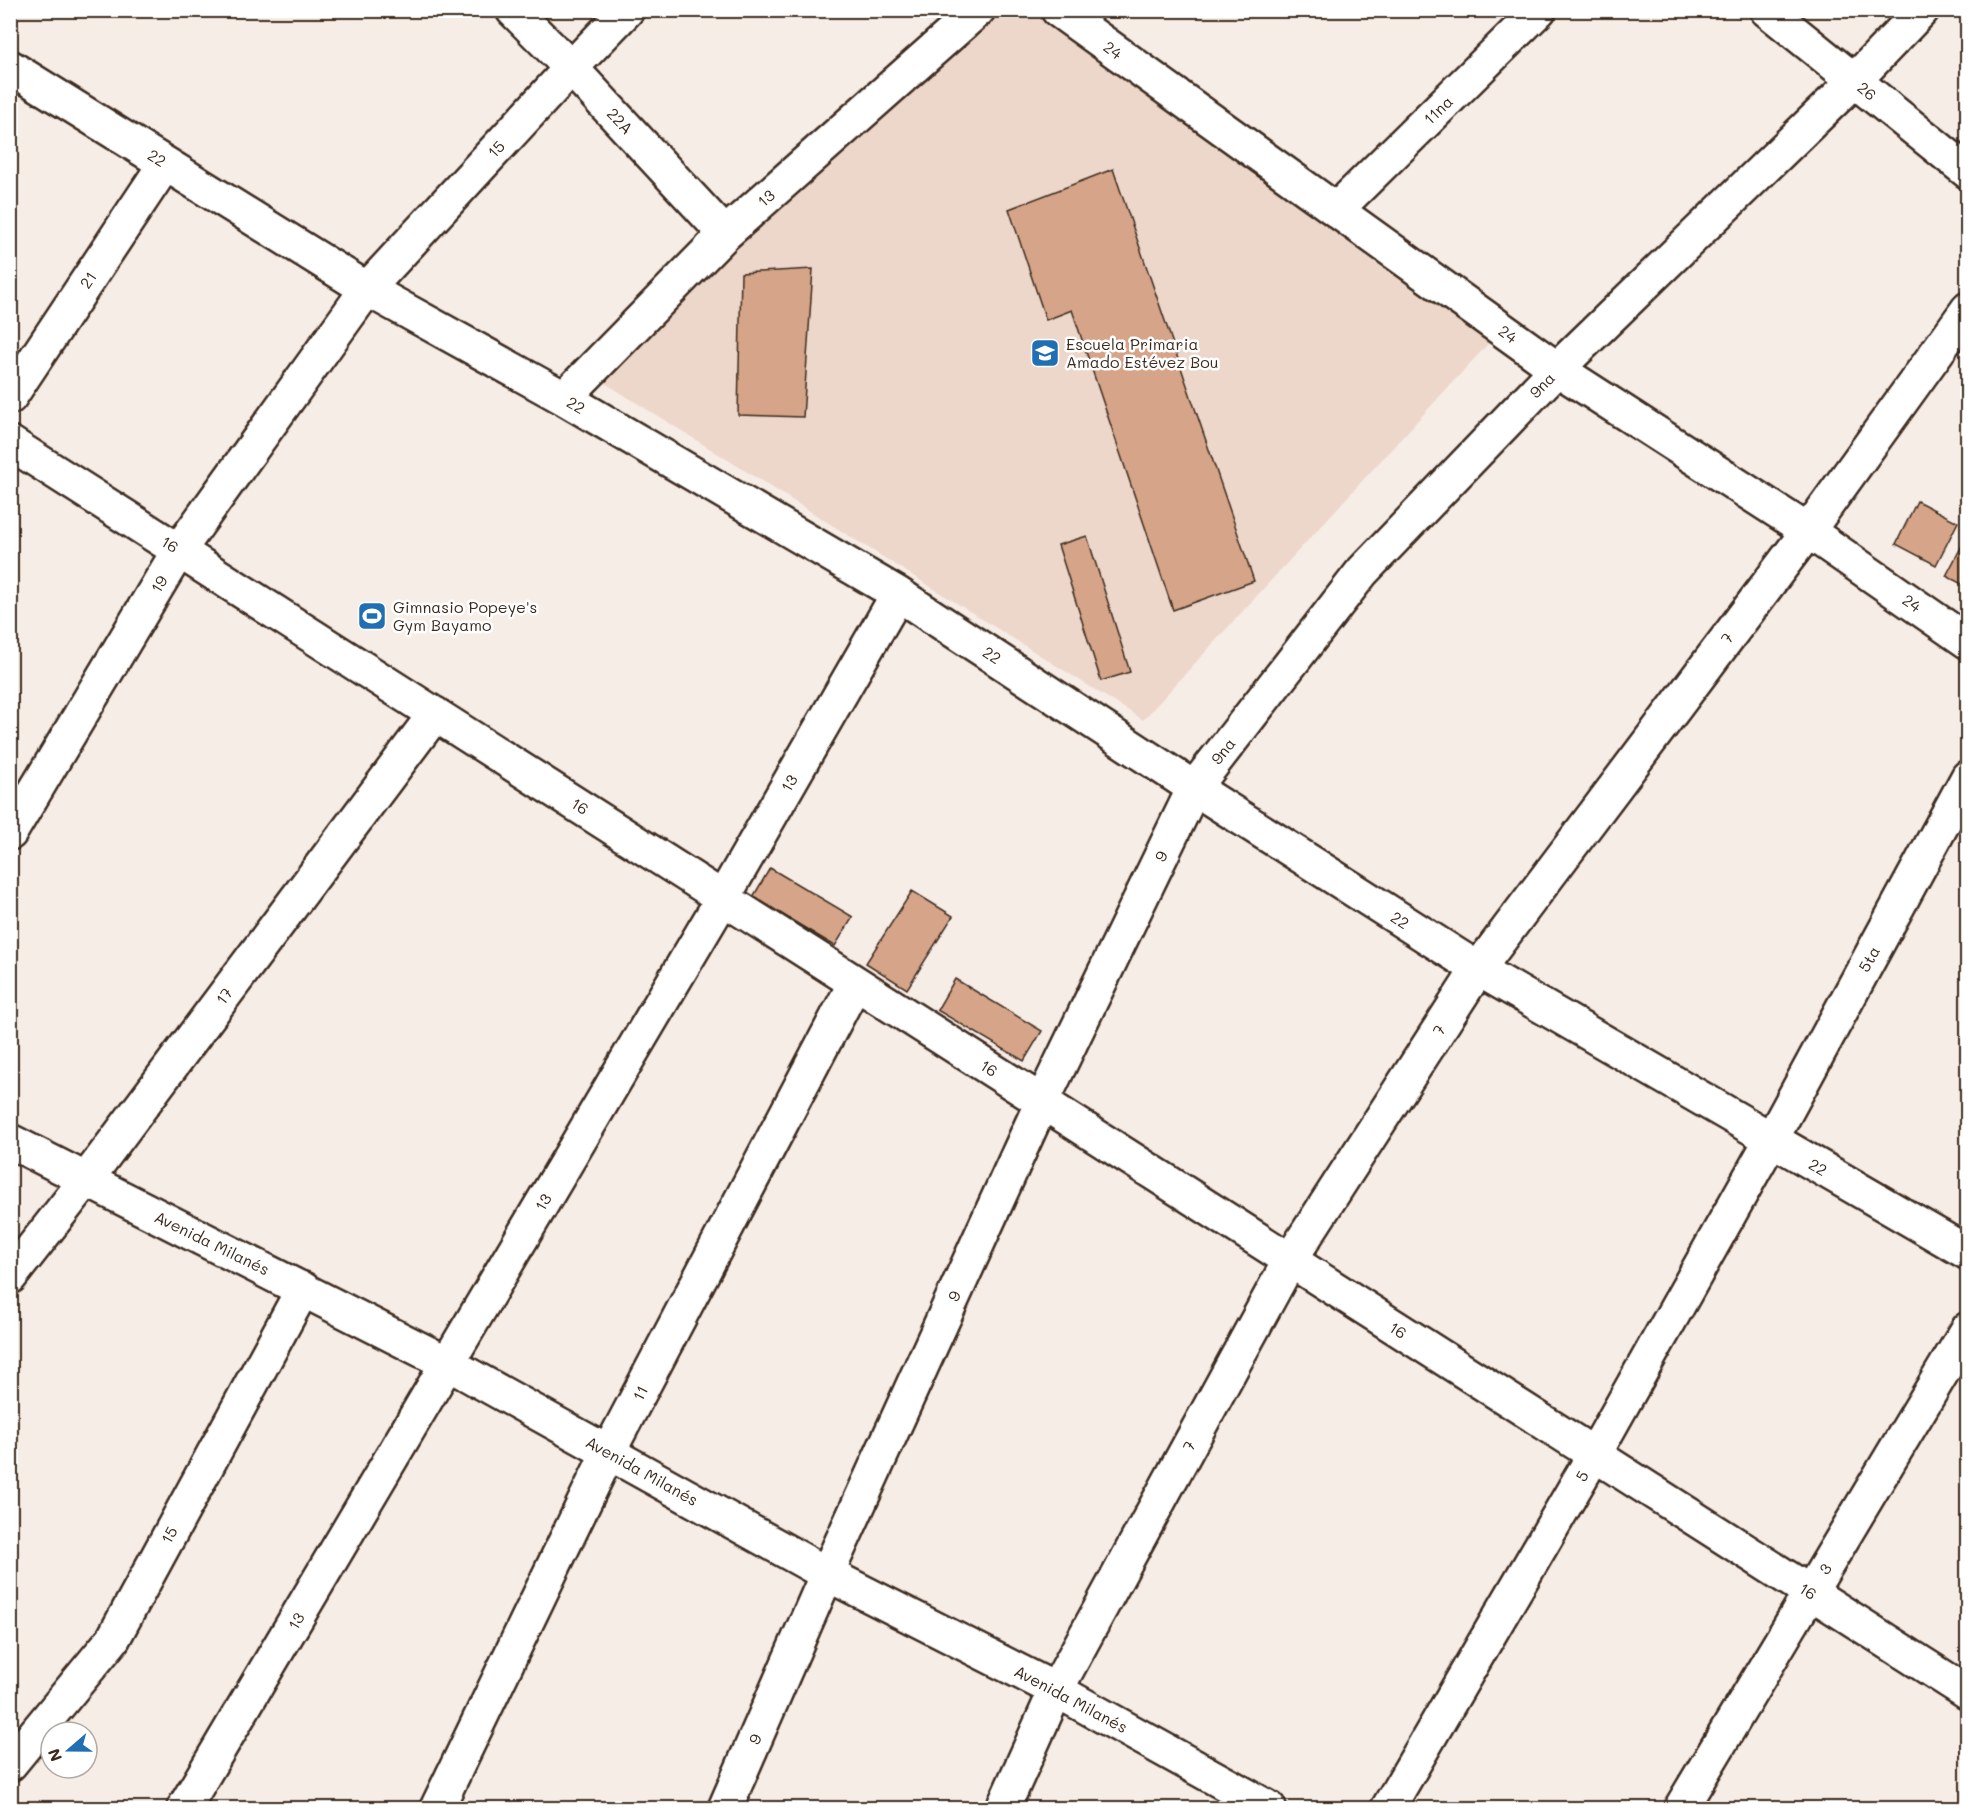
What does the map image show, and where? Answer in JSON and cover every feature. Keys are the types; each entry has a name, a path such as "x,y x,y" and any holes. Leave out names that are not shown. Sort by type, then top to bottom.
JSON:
{"street":[{"name":"22A","path":"513,10 571,68 725,234"},
{"name":"15","path":"367,289 627,10"},
{"name":"13","path":"564,398 725,234 978,10"},
{"name":"24","path":"1058,10 1557,369 1808,531 1968,642"},
{"name":"11na","path":"1337,209 1539,10"},
{"name":"26","path":"1767,10 1968,172"},
{"name":"9na","path":"1194,788 1362,572 1557,369 1855,80 1922,10"},
{"name":"22","path":"10,67 367,289 564,398 898,594 1194,788 1478,969 1968,1253"},
{"name":"21","path":"10,397 165,164"},
{"name":"19","path":"10,833 179,550 367,289"},
{"name":"7","path":"1003,1809 1056,1690 1290,1260 1478,969 1808,531 1968,309"},
{"name":"16","path":"10,443 1968,1693"},
{"name":"13","path":"184,1809 723,898 898,594"},
{"name":"17","path":"10,1277 86,1180 435,714"},
{"name":"5ta","path":"1771,1140 1968,777"},
{"name":"9","path":"724,1809 827,1574 1042,1102 1194,788"},
{"name":"11","path":"437,1809 608,1453 855,983"},
{"name":"5","path":"1388,1809 1594,1455 1771,1140"},
{"name":"Avenida Milanés","path":"10,1141 303,1288 448,1364 827,1574 1056,1690 1269,1809"},
{"name":"15","path":"10,1764 113,1639 303,1288"},
{"name":"3","path":"1682,1809 1968,1329"}],"shaded area":[{"name":"Escuela Primaria Amado Estévez Bou","path":"980,10 1031,11 1498,333 1143,720 589,373"}],"building":[{"path":"1113,169 1254,581 1173,610 1072,310 1046,320 1009,209"},
{"path":"813,269 803,417 738,415 741,273"},
{"path":"1917,501 1958,522 1936,565 1896,544"},
{"path":"1968,534 1968,587 1946,576"},
{"path":"1087,536 1130,672 1101,681 1058,545"},
{"path":"770,868 853,917 835,946 753,897"},
{"path":"912,891 953,916 907,989 866,963"},
{"path":"955,979 1042,1031 1024,1061 937,1010"}],"place":[{"name":"Escuela Primaria Amado Estévez Bou","path":"1045,353"},
{"name":"Gimnasio Popeye's Gym Bayamo","path":"372,616"}]}
